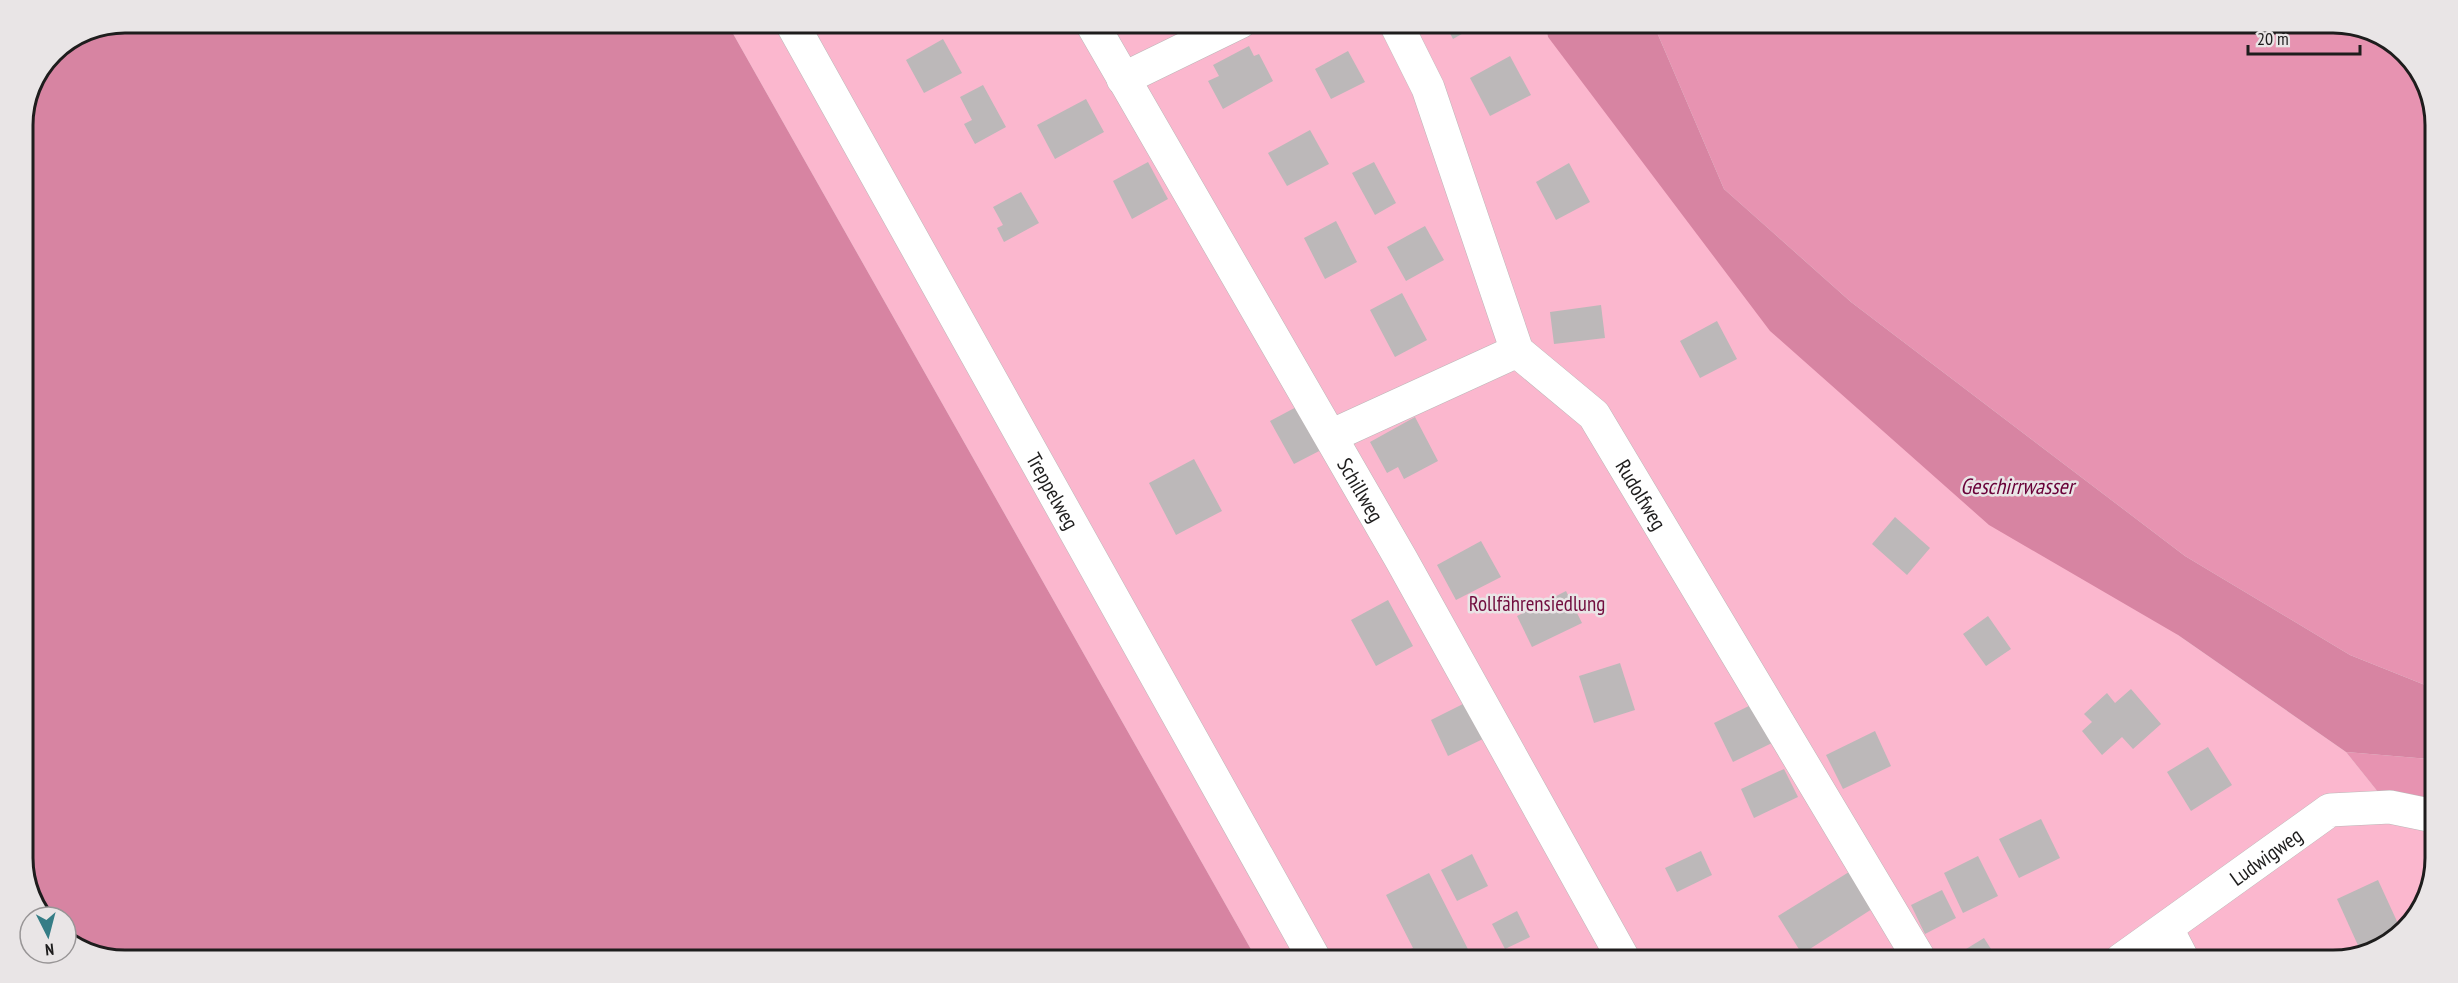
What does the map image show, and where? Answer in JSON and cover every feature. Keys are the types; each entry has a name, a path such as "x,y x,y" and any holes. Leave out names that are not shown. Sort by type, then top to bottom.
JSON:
{"street":[{"name":"Treppelweg","path":"797,33 1309,950"},
{"name":"Schillweg","path":"1097,33 1331,436 1618,950"},
{"path":"1123,79 1217,33"},
{"path":"1331,436 1517,351 1428,88 1400,33"},
{"name":"Rudolfweg","path":"1517,351 1594,414 1914,950"},
{"name":"Ludwigweg","path":"2136,950 2330,810 2390,807 2425,814"},
{"path":"2167,929 2178,950"}],"green space":[{"name":"Rollfährensiedlung","path":"733,33 1547,33 1548,37 2178,635 2346,752 2390,807 2425,814 2425,858 2423,876 2416,899 2406,914 2384,935 2374,941 2351,948 2333,950 1251,950"}],"shaded area":[{"path":"1657,33 2333,33 2363,38 2384,48 2398,60 2413,79 2425,119 2425,685 2350,655 2185,556 1851,302 1724,189"},
{"path":"2346,752 2425,759 2425,814 2390,807"}],"water":[{"path":"125,33 733,33 1251,950 125,950 107,948 78,937 78,905 46,905 38,888 33,864 33,125 40,90 48,74 74,48 107,35"},
{"name":"Geschirrwasser","path":"1547,33 1657,33 1724,189 1851,302 2185,556 2350,655 2425,685 2425,759 2346,752 2178,635 1989,525 1770,331"}],"building":[{"path":"1450,33 1464,33 1453,39"},
{"path":"943,39 962,73 924,93 906,60"},
{"path":"1249,46 1254,56 1259,54 1273,81 1223,109 1208,81 1219,76 1213,65"},
{"path":"1348,51 1365,82 1331,99 1315,69"},
{"path":"1510,56 1531,95 1490,116 1470,78"},
{"path":"983,85 1006,127 975,144 964,124 972,120 960,97"},
{"path":"1086,99 1104,132 1055,159 1037,125"},
{"path":"1310,130 1329,164 1287,186 1268,153"},
{"path":"1148,162 1168,199 1132,219 1113,181"},
{"path":"1374,162 1396,203 1375,215 1352,173"},
{"path":"1569,163 1590,202 1556,220 1536,182"},
{"path":"1021,192 1039,223 1004,242 997,228 1003,225 993,207"},
{"path":"1336,221 1357,262 1325,279 1304,238"},
{"path":"1425,226 1444,260 1406,281 1387,247"},
{"path":"1402,293 1427,340 1395,357 1370,310"},
{"path":"1601,305 1605,338 1554,344 1550,312"},
{"path":"1717,321 1737,359 1700,378 1680,341"},
{"path":"1302,404 1325,448 1294,464 1270,421"},
{"path":"1415,417 1438,461 1404,479 1398,467 1387,473 1370,442"},
{"path":"1194,459 1222,511 1176,535 1149,483"},
{"path":"1895,517 1930,548 1907,575 1872,544"},
{"path":"1481,541 1501,577 1456,600 1437,565"},
{"path":"1566,591 1582,623 1532,647 1517,616"},
{"path":"1388,600 1413,646 1376,666 1351,620"},
{"path":"1988,616 2011,649 1986,666 1963,634"},
{"path":"1620,663 1635,710 1594,723 1579,676"},
{"path":"2131,689 2161,724 2133,749 2122,737 2102,755 2082,731 2092,722 2084,714 2107,693 2115,703"},
{"path":"1469,701 1487,737 1448,756 1431,720"},
{"path":"1753,704 1772,743 1733,762 1714,723"},
{"path":"1875,731 1891,766 1843,789 1826,755"},
{"path":"2208,747 2232,785 2191,811 2167,772"},
{"path":"1784,769 1798,797 1754,818 1741,789"},
{"path":"2041,819 2060,858 2019,878 1999,839"},
{"path":"1701,851 1712,875 1677,892 1665,868"},
{"path":"1472,854 1488,886 1457,901 1441,870"},
{"path":"1978,856 1998,896 1963,913 1944,873"},
{"path":"1849,872 1872,909 1808,950 1799,950 1778,916"},
{"path":"1429,873 1468,950 1409,950 1413,948 1386,895"},
{"path":"2378,880 2398,923 2374,941 2358,946 2337,899"},
{"path":"1942,890 1956,918 1925,934 1911,905"},
{"path":"1517,911 1530,937 1505,949 1492,924"},
{"path":"1984,938 1992,950 1964,950"}]}
